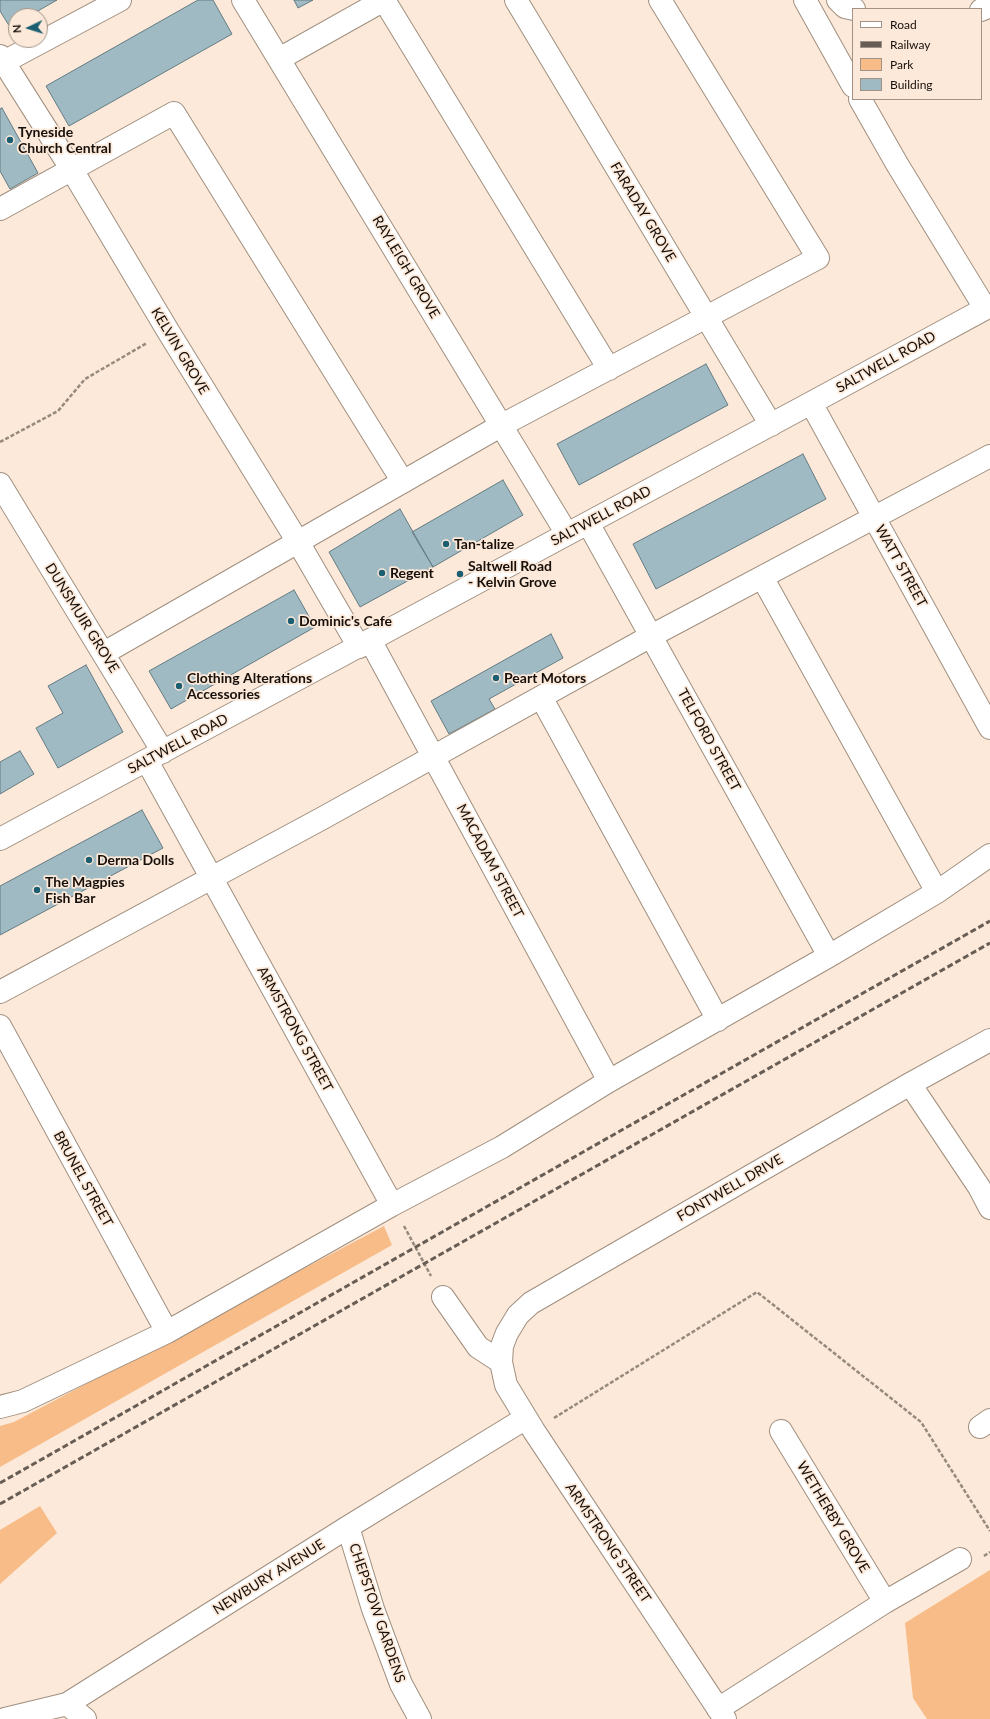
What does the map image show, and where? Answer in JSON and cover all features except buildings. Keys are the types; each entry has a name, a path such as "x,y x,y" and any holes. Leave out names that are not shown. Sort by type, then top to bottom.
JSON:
{"street":[{"path":"1,61 120,0"},
{"name":"RAYLEIGH GROVE","path":"243,0 567,534"},
{"path":"279,59 384,0 609,369"},
{"name":"FARADAY GROVE","path":"516,0 771,425"},
{"path":"104,652 502,425 818,258 660,0"},
{"path":"805,0 852,84"},
{"path":"838,0 845,7 852,9"},
{"name":"KELVIN GROVE","path":"1,61 72,170 168,331 298,542 364,644"},
{"path":"861,100 897,164 988,307"},
{"path":"0,209 174,113 402,482"},
{"name":"SALTWELL ROAD","path":"0,839 988,307"},
{"name":"WATT STREET","path":"812,403 990,728"},
{"path":"0,992 212,878 651,636 874,518 988,461"},
{"name":"DUNSMUIR GROVE","path":"0,484 104,652 155,756"},
{"name":"TELFORD STREET","path":"588,523 829,956"},
{"path":"762,577 937,892"},
{"name":"MACADAM STREET","path":"364,644 433,756 609,1082"},
{"path":"541,697 718,1020"},
{"name":"ARMSTRONG STREET","path":"155,756 212,878 392,1205"},
{"path":"0,1408 23,1401 167,1332 392,1205 502,1147 609,1082 829,956 937,892 990,855"},
{"name":"BRUNEL STREET","path":"0,1026 167,1332"},
{"name":"FONTWELL DRIVE","path":"501,1362 502,1346 507,1333 518,1315 531,1303 910,1084 990,1040"},
{"path":"910,1084 980,1187 990,1208"},
{"path":"443,1298 478,1347 501,1362"},
{"name":"ARMSTRONG STREET","path":"501,1362 506,1385 530,1424 722,1714"},
{"name":"NEWBURY AVENUE","path":"4,1719 67,1704 348,1527 530,1424"},
{"name":"WETHERBY GROVE","path":"781,1432 885,1602"},
{"name":"CHEPSTOW GARDENS","path":"348,1527 376,1616 401,1684 420,1719"},
{"path":"722,1714 885,1602 960,1559"},
{"path":"67,1704 86,1719"}],"path":[{"path":"0,442 58,411 85,378 168,331"},
{"path":"392,1205 443,1298"},
{"path":"530,1424 757,1292 921,1422 990,1531"}],"green space":[{"path":"384,1226 392,1245 0,1467 0,1426 14,1422"},
{"path":"40,1506 57,1533 0,1584 0,1530"},
{"path":"990,1570 990,1719 927,1719 913,1698 905,1623"}],"railway":[{"path":"0,1483 990,921"},
{"path":"0,1504 990,943"}],"place":[{"name":"Tyneside Church Central","path":"10,140"},
{"name":"Tan-talize","path":"446,544"},
{"name":"Regent","path":"382,573"},
{"name":"Saltwell Road - Kelvin Grove","path":"460,574"},
{"name":"Dominic's Cafe","path":"291,621"},
{"name":"Peart Motors","path":"496,678"},
{"name":"Clothing Alterations Accessories","path":"179,686"},
{"name":"Derma Dolls","path":"89,860"},
{"name":"The Magpies Fish Bar","path":"37,890"}]}
